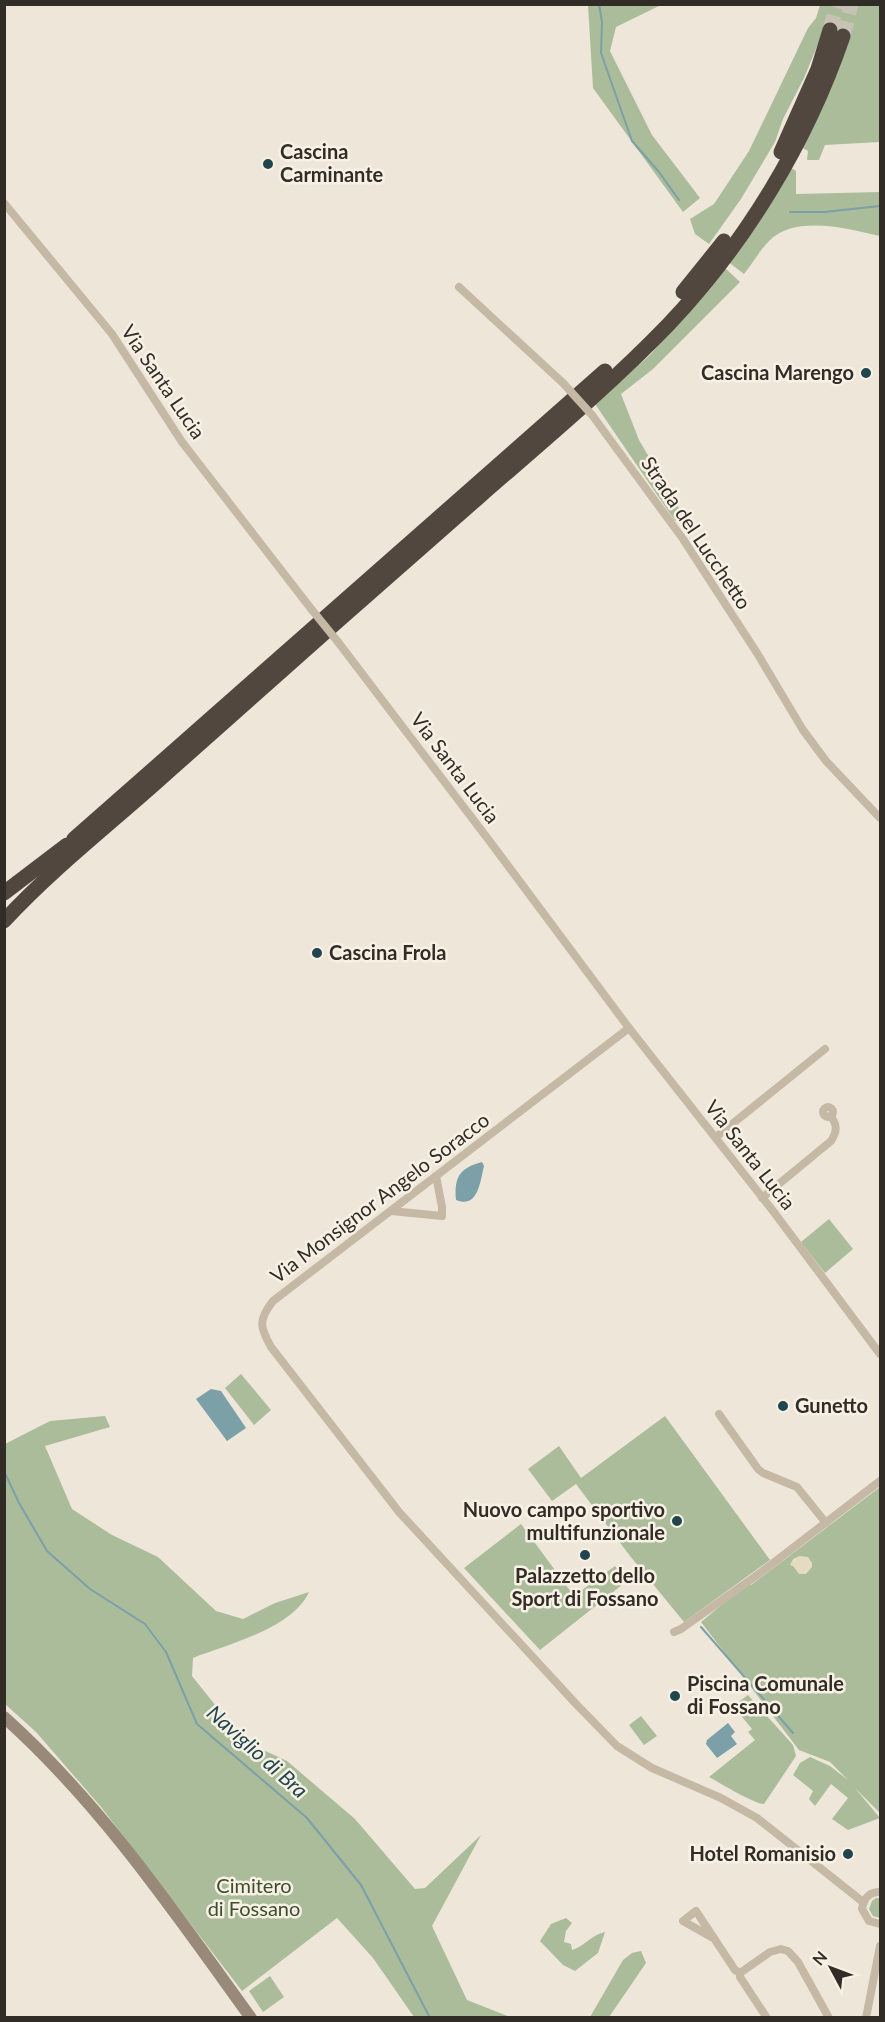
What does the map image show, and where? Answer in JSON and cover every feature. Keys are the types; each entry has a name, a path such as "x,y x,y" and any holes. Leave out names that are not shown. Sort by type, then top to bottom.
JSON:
{"highway":[{"path":"4,906 67,845 587,388 657,323 727,237 774,163 837,33 832,69 788,160 763,202 709,279 668,326 595,395 166,774 66,859 4,921"},
{"path":"4,893 67,845"}],"main road":[{"path":"4,1718 42,1752 103,1819 252,2018"}],"street":[{"name":"Via Santa Lucia","path":"4,203 112,334 182,442 338,642 629,1028 716,1137 880,1354"},
{"name":"Strada del Lucchetto","path":"459,287 563,383 592,415 683,539 757,653 803,730 826,761 880,818"},
{"name":"Via Monsignor Angelo Soracco","path":"629,1028 273,1301 266,1310 262,1326 271,1347 399,1512 577,1706 617,1746 652,1768 721,1798 757,1818 863,1902 864,1916 868,1921 880,1924"},
{"path":"716,1137 825,1050"},
{"path":"762,1197 831,1141 836,1129 830,1116"},
{"path":"392,1211 442,1216 436,1176"},
{"path":"719,1414 758,1468 797,1487 826,1523"},
{"path":"674,1632 714,1607 880,1481"},
{"path":"863,1902 873,1893 880,1892"},
{"path":"713,1938 735,1970 740,1973 740,1977 767,2018"},
{"path":"866,2018 880,1946"},
{"path":"740,1973 770,1952 782,1949 788,1951 798,1962 829,2018"},
{"path":"861,2018 879,1957"}],"green space":[{"path":"588,5 661,5 616,27 610,51 652,135 700,198 683,212 593,88"},
{"path":"820,5 880,5 880,142 825,145 819,160 807,160 808,151 801,147 849,35 825,27 804,78 783,119 775,142 741,199 709,244 695,234 690,219 714,204 749,151 808,28 816,18"},
{"path":"788,166 796,171 796,194 880,192 880,236 838,227 793,228 769,241 744,274 727,261"},
{"path":"724,267 740,282 653,369 621,394 639,440 683,515 675,521 595,404 651,354"},
{"path":"829,1219 853,1249 825,1273 801,1242"},
{"path":"241,1374 271,1410 254,1425 225,1388"},
{"name":"Cimitero di Fossano","path":"105,1416 110,1427 45,1446 72,1509 112,1535 158,1557 216,1611 243,1619 275,1603 309,1592 301,1605 275,1625 193,1658 192,1676 244,1741 287,1761 355,1819 415,1889 425,1888 481,1835 432,1926 467,2000 510,2017 414,2017 373,1958 337,1918 242,1991 101,1807 36,1732 5,1704 5,1444 50,1421"},
{"name":"Nuovo campo sportivo multifunzionale","path":"665,1416 770,1560 684,1622 630,1556 576,1484 552,1501 528,1469 559,1446 581,1478"},
{"path":"880,1487 880,1813 855,1788 880,1818 848,1830 832,1819 848,1798 831,1784 815,1806 809,1799 813,1791 793,1775 800,1763 810,1757 830,1766 848,1780 830,1762 799,1750 701,1622 749,1582 751,1585"},
{"path":"521,1524 574,1596 615,1566 627,1581 540,1650 464,1568"},
{"path":"748,1695 793,1745 796,1756 764,1804 745,1797 709,1777 755,1740 748,1732 752,1729 733,1706"},
{"path":"641,1716 657,1736 644,1745 629,1725"},
{"path":"876,1898 880,1898 880,1918 873,1916 869,1909"},
{"path":"566,1918 572,1923 566,1931 564,1942 571,1944 572,1950 605,1932 598,1953 575,1971 563,1965 540,1941 551,1924"},
{"path":"641,1951 646,1963 609,2017 590,2017 623,1960 632,1953"},
{"path":"270,1976 284,1997 263,2012 249,1991"}],"shaded area":[{"path":"799,1556 808,1557 812,1563 812,1567 806,1574 799,1574 790,1565 793,1559"}],"water":[{"path":"482,1162 484,1166 477,1192 469,1201 456,1200 456,1186 460,1175 468,1167"},
{"path":"211,1389 221,1391 246,1428 227,1441 196,1399"},
{"path":"728,1723 735,1732 731,1736 737,1744 717,1758 706,1744 707,1740"}],"waterway":[{"path":"599,4 602,22 601,53 632,141 659,172 679,200"},
{"path":"790,212 824,212 880,206"},
{"name":"Naviglio di Bra","path":"4,1471 19,1503 47,1551 90,1589 145,1624 166,1652 197,1724 307,1818 361,1885 430,2018"},
{"path":"701,1627 793,1733"}],"tunnel":[{"path":"830,30 837,4"},
{"path":"843,36 851,4"}],"place":[{"name":"Cascina Carminante","path":"268,164"},
{"name":"Cascina Marengo","path":"866,373"},
{"name":"Cascina Frola","path":"317,953"},
{"name":"Gunetto","path":"783,1406"},
{"name":"Nuovo campo sportivo multifunzionale","path":"677,1521"},
{"name":"Palazzetto dello Sport di Fossano","path":"585,1555"},
{"name":"Piscina Comunale di Fossano","path":"675,1696"},
{"name":"Hotel Romanisio","path":"848,1854"}]}
